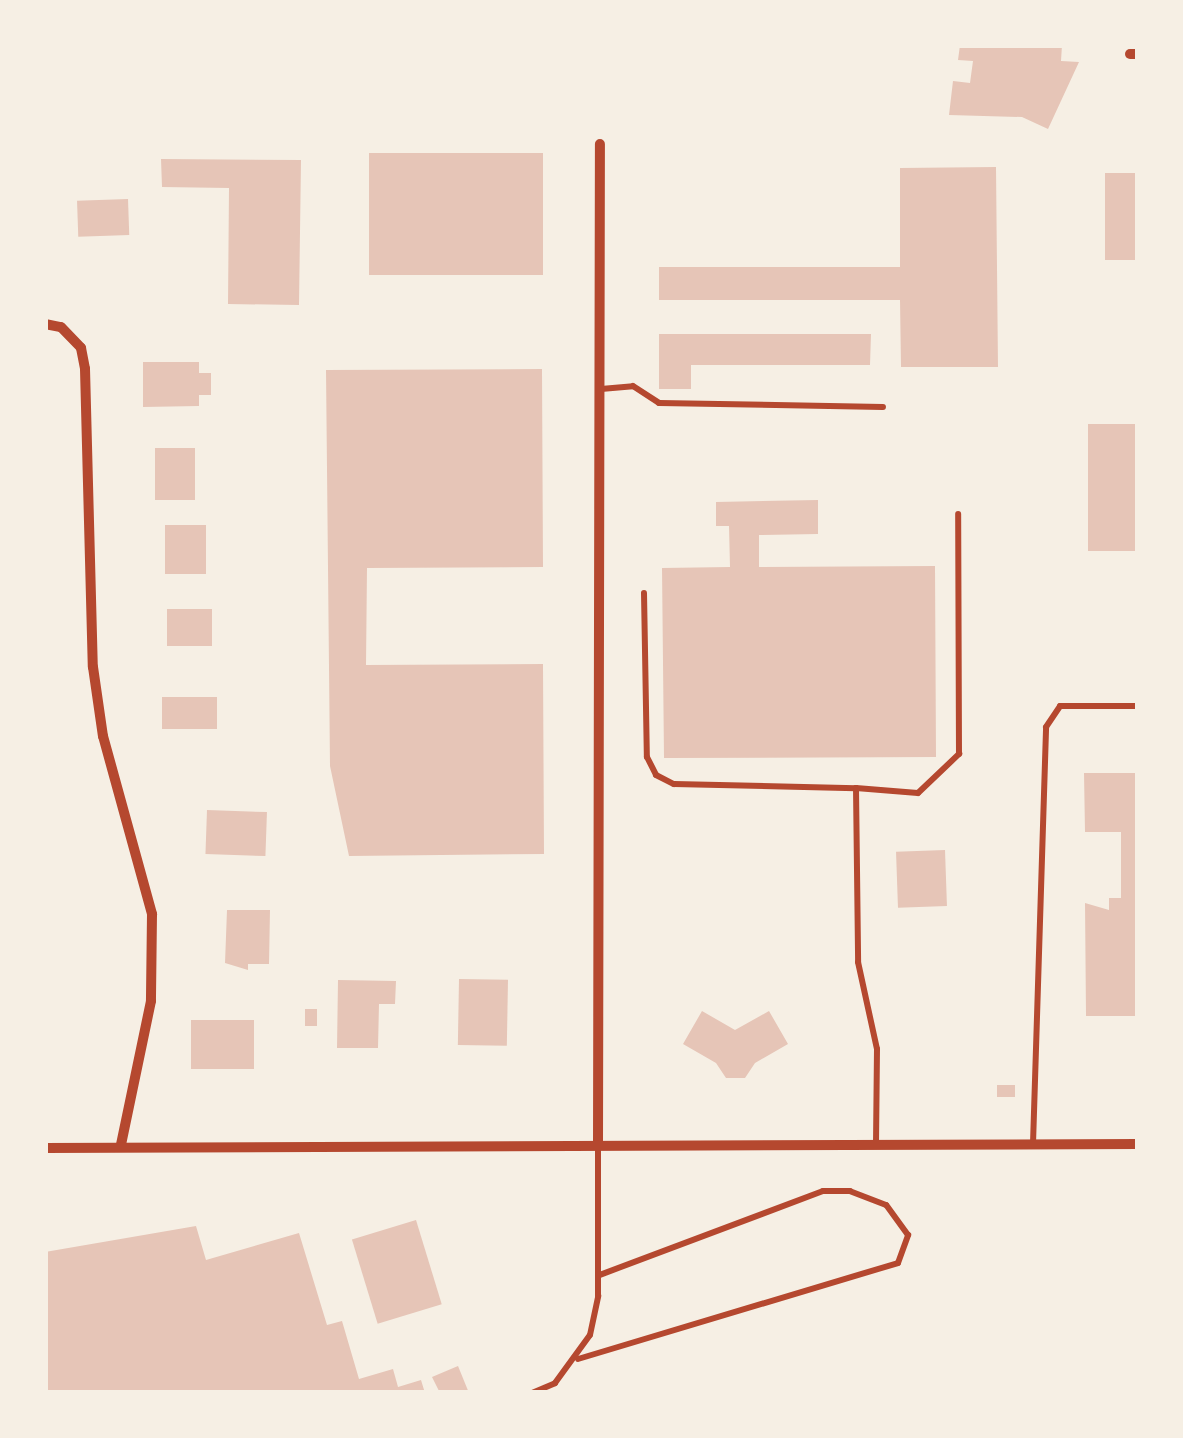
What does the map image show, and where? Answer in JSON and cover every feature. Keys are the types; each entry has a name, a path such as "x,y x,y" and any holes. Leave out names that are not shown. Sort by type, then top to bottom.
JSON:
{"street":[{"path":"598,1146 600,144"},
{"path":"45,324 62,327 81,348 85,369 93,667 103,736 152,914 150,1002 121,1145"},
{"path":"45,1148 1138,1144"}],"lane":[{"path":"601,390 633,386 658,402 883,408"},
{"path":"644,593 646,757 656,775 674,784 918,793 959,754 958,514"},
{"path":"1033,1144 1046,727 1060,706 1138,706"},
{"path":"856,788 858,962 877,1049 876,1145"},
{"path":"532,1393 555,1383 578,1360 590,1335 598,1276 598,1146"},
{"path":"578,1360 898,1262 908,1235 886,1205 850,1191 823,1191 598,1276"}],"building":[{"path":"960,45 1062,45 1061,61 1079,62 1048,129 1022,117 949,115 953,81 970,83 973,61 958,60"},
{"path":"369,153 543,153 543,275 369,275"},
{"path":"161,159 301,160 299,305 228,304 229,188 162,187"},
{"path":"996,167 998,367 901,367 900,300 659,300 659,267 900,267 900,168"},
{"path":"1105,173 1138,173 1138,260 1105,260"},
{"path":"128,199 129,235 78,237 77,201"},
{"path":"659,334 871,334 870,365 691,365 691,389 659,389"},
{"path":"143,362 199,362 199,373 211,373 211,395 199,395 199,406 143,407"},
{"path":"542,369 543,567 367,568 366,665 543,664 544,854 349,856 330,766 326,370"},
{"path":"1088,424 1138,424 1138,551 1088,551"},
{"path":"155,448 195,448 195,500 155,500"},
{"path":"818,500 818,534 759,535 759,567 935,566 936,757 664,758 662,568 730,567 729,526 716,526 716,502"},
{"path":"165,525 206,525 206,574 165,574"},
{"path":"167,609 212,609 212,646 167,646"},
{"path":"162,697 217,697 217,729 162,729"},
{"path":"1084,773 1138,773 1138,1016 1086,1016 1085,903 1109,910 1109,898 1121,898 1121,832 1085,832"},
{"path":"207,810 267,812 265,856 205,854"},
{"path":"945,850 947,906 898,908 896,852"},
{"path":"227,910 270,910 269,964 248,964 248,970 225,963"},
{"path":"459,979 508,980 507,1046 458,1045"},
{"path":"338,980 396,981 395,1004 379,1004 378,1048 337,1048"},
{"path":"305,1009 317,1009 317,1026 305,1026"},
{"path":"702,1011 735,1030 769,1011 788,1044 755,1063 745,1078 726,1078 716,1063 683,1044"},
{"path":"191,1020 254,1020 254,1069 191,1069"},
{"path":"997,1085 1015,1085 1015,1097 997,1097"},
{"path":"416,1220 442,1304 378,1324 352,1240"},
{"path":"196,1226 206,1260 299,1233 327,1325 342,1321 359,1379 393,1369 398,1387 421,1380 425,1393 45,1393 45,1252"},
{"path":"458,1366 469,1393 440,1393 432,1377"}]}
